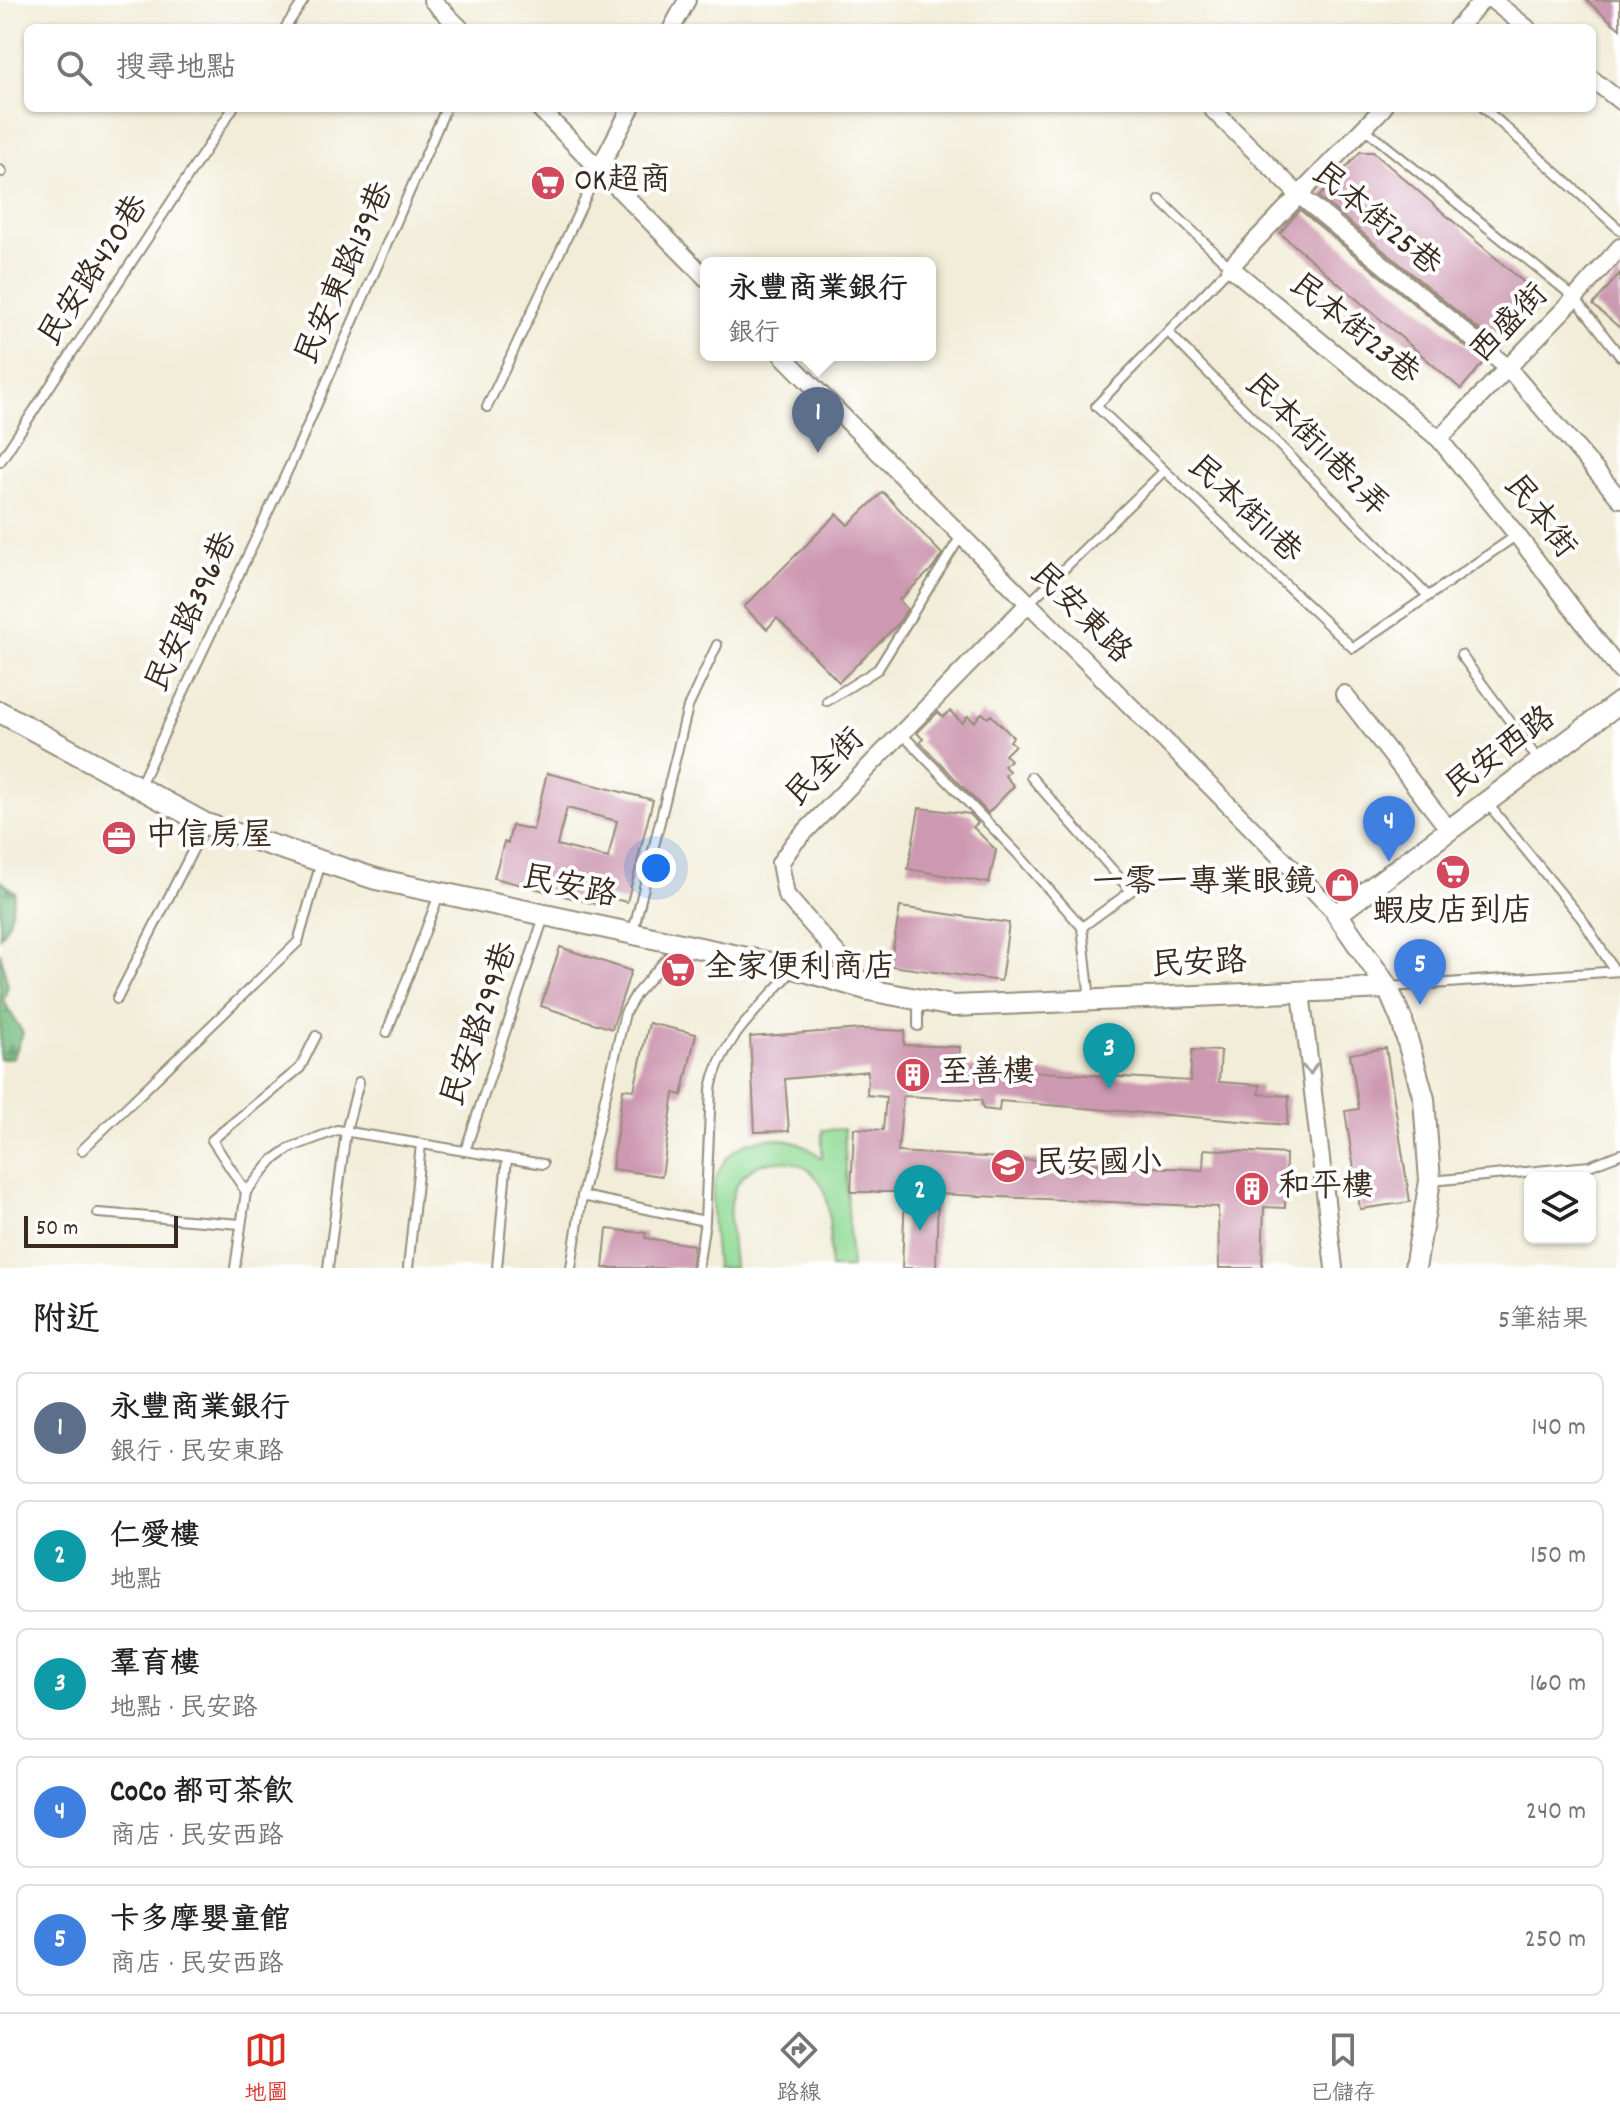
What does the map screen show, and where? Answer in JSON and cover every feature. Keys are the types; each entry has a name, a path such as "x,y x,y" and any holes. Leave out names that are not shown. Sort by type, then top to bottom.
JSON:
{"street":[{"path":"432,0 454,15"},
{"path":"674,24 687,0"},
{"path":"1461,24 1483,0"},
{"path":"1492,0 1522,24"},
{"path":"1596,82 1620,101"},
{"path":"543,112 700,272"},
{"path":"599,169 629,112"},
{"name":"民本街25巷","path":"1215,112 1299,195 1508,368 1620,499"},
{"path":"1230,267 1379,112"},
{"name":"西盛街","path":"1439,439 1620,247"},
{"name":"民本街23巷","path":"1230,267 1439,439"},
{"name":"民安東路","path":"788,361 1337,914"},
{"name":"民本街","path":"1439,439 1517,535 1620,671"},
{"name":"民全街","path":"869,990 786,895 780,863 794,843 1028,604"},
{"path":"1344,694 1450,831"},
{"name":"民安西路","path":"1337,914 1620,702"},
{"name":"民安路","path":"0,712 206,824 376,879 794,968 869,990 918,1000 953,1006 1388,988"},
{"path":"1337,914 1388,988 1402,1021 1424,1099 1430,1181 1415,1268"},
{"path":"1301,992 1334,1268"}],"lane":[{"path":"288,24 304,0"},
{"name":"民安路420巷","path":"0,462 4,448 230,112"},
{"name":"民安東路139巷","path":"293,459 444,112"},
{"path":"1488,112 1620,230"},
{"path":"1364,128 1575,298 1620,356"},
{"path":"487,407 599,169"},
{"path":"1160,200 1230,267"},
{"name":"民本街11巷","path":"1230,267 1096,406 1353,648 1517,535"},
{"name":"民本街11巷2弄","path":"1168,332 1428,596"},
{"name":"民安路396巷","path":"139,788 293,459"},
{"path":"1028,604 1164,471"},
{"path":"827,701 878,669 961,536"},
{"path":"633,933 688,707 717,645"},
{"path":"1461,655 1541,762"},
{"path":"902,734 1016,852 1082,927 1090,1001"},
{"path":"1031,777 1131,891 1082,927"},
{"path":"1487,803 1582,919 1618,971"},
{"path":"117,999 206,824"},
{"path":"82,1150 298,942 322,862"},
{"path":"387,1032 440,892"},
{"name":"民安路299巷","path":"465,1151 545,914"},
{"path":"571,1268 582,1196 625,1013 636,994 681,943"},
{"path":"698,1268 705,1221 714,1068 723,1051 794,968"},
{"path":"1388,988 1618,971"},
{"path":"918,1000 918,1026"},
{"path":"235,1268 246,1192 212,1140 300,1068 316,1036"},
{"path":"328,1268 346,1131 359,1082"},
{"name":"民安路299巷","path":"246,1192 273,1160 290,1148 337,1130 543,1164"},
{"path":"408,1268 421,1144"},
{"path":"1430,1181 1589,1166 1620,1154"},
{"path":"497,1268 507,1158"},
{"path":"582,1196 705,1221"},
{"path":"98,1213 241,1224"}],"green space":[{"path":"0,880 15,892 9,922 0,937"},
{"path":"0,952 8,986 3,1000 23,1033 14,1057 0,1059"},
{"path":"844,1129 851,1268 830,1268 829,1212 819,1180 809,1170 782,1161 755,1167 743,1176 732,1198 730,1217 734,1268 716,1268 713,1193 718,1173 727,1158 740,1147 772,1139 806,1147 822,1158 822,1130"}],"building":[{"path":"1586,0 1620,0 1620,29"},
{"path":"1360,152 1373,152 1535,292 1537,308 1501,348 1319,197"},
{"path":"1300,210 1484,362 1461,389 1280,233"},
{"path":"1620,273 1620,328 1593,305"},
{"path":"883,492 942,554 933,568 899,600 907,609 898,624 839,682 777,618 767,629 744,607 837,514 848,525"},
{"path":"950,711 962,723 968,716 974,722 982,713 988,718 991,715 1013,737 1010,741 1015,745 1005,755 1010,760 1004,766 1009,771 1005,776 1014,786 988,813 920,742 923,739 917,733 938,712 943,717"},
{"path":"547,773 653,800 627,902 601,896 599,905 494,878 512,825 533,830","holes":["567,808 617,821 608,858 557,845"]},
{"path":"919,808 970,814 978,823 973,827 996,850 989,883 908,869"},
{"path":"900,907 1009,923 1001,981 890,966"},
{"path":"560,947 631,971 612,1029 541,1006"},
{"path":"649,1023 696,1034 682,1095 674,1093 662,1176 612,1169 623,1089 634,1090"},
{"path":"863,1029 905,1031 904,1045 960,1047 959,1067 1190,1081 1192,1050 1221,1051 1219,1082 1260,1085 1259,1094 1289,1096 1287,1125 1000,1101 999,1111 983,1109 981,1100 903,1096 898,1152 1203,1170 1204,1149 1286,1154 1285,1208 1264,1207 1262,1268 1219,1268 1218,1207 938,1194 936,1268 902,1268 905,1192 851,1192 854,1128 883,1130 886,1097 867,1095 868,1071 785,1079 789,1131 755,1132 750,1037"},
{"path":"1386,1048 1410,1202 1360,1209 1345,1111 1359,1109 1350,1054"},
{"path":"607,1229 646,1233 645,1238 694,1245 691,1268 603,1268"}],"place":[{"name":"OK超商","path":"548,183"},
{"name":"永豐商業銀行","path":"818,453"},
{"name":"中信房屋","path":"119,838"},
{"name":"CoCo 都可茶飲","path":"1389,862"},
{"name":"蝦皮店到店","path":"1453,872"},
{"name":"一零一專業眼鏡","path":"1342,885"},
{"name":"全家便利商店","path":"678,970"},
{"name":"卡多摩嬰童館","path":"1420,1005"},
{"name":"至善樓","path":"913,1075"},
{"name":"羣育樓","path":"1109,1089"},
{"name":"民安國小","path":"1008,1166"},
{"name":"和平樓","path":"1252,1189"},
{"name":"仁愛樓","path":"920,1231"}]}
